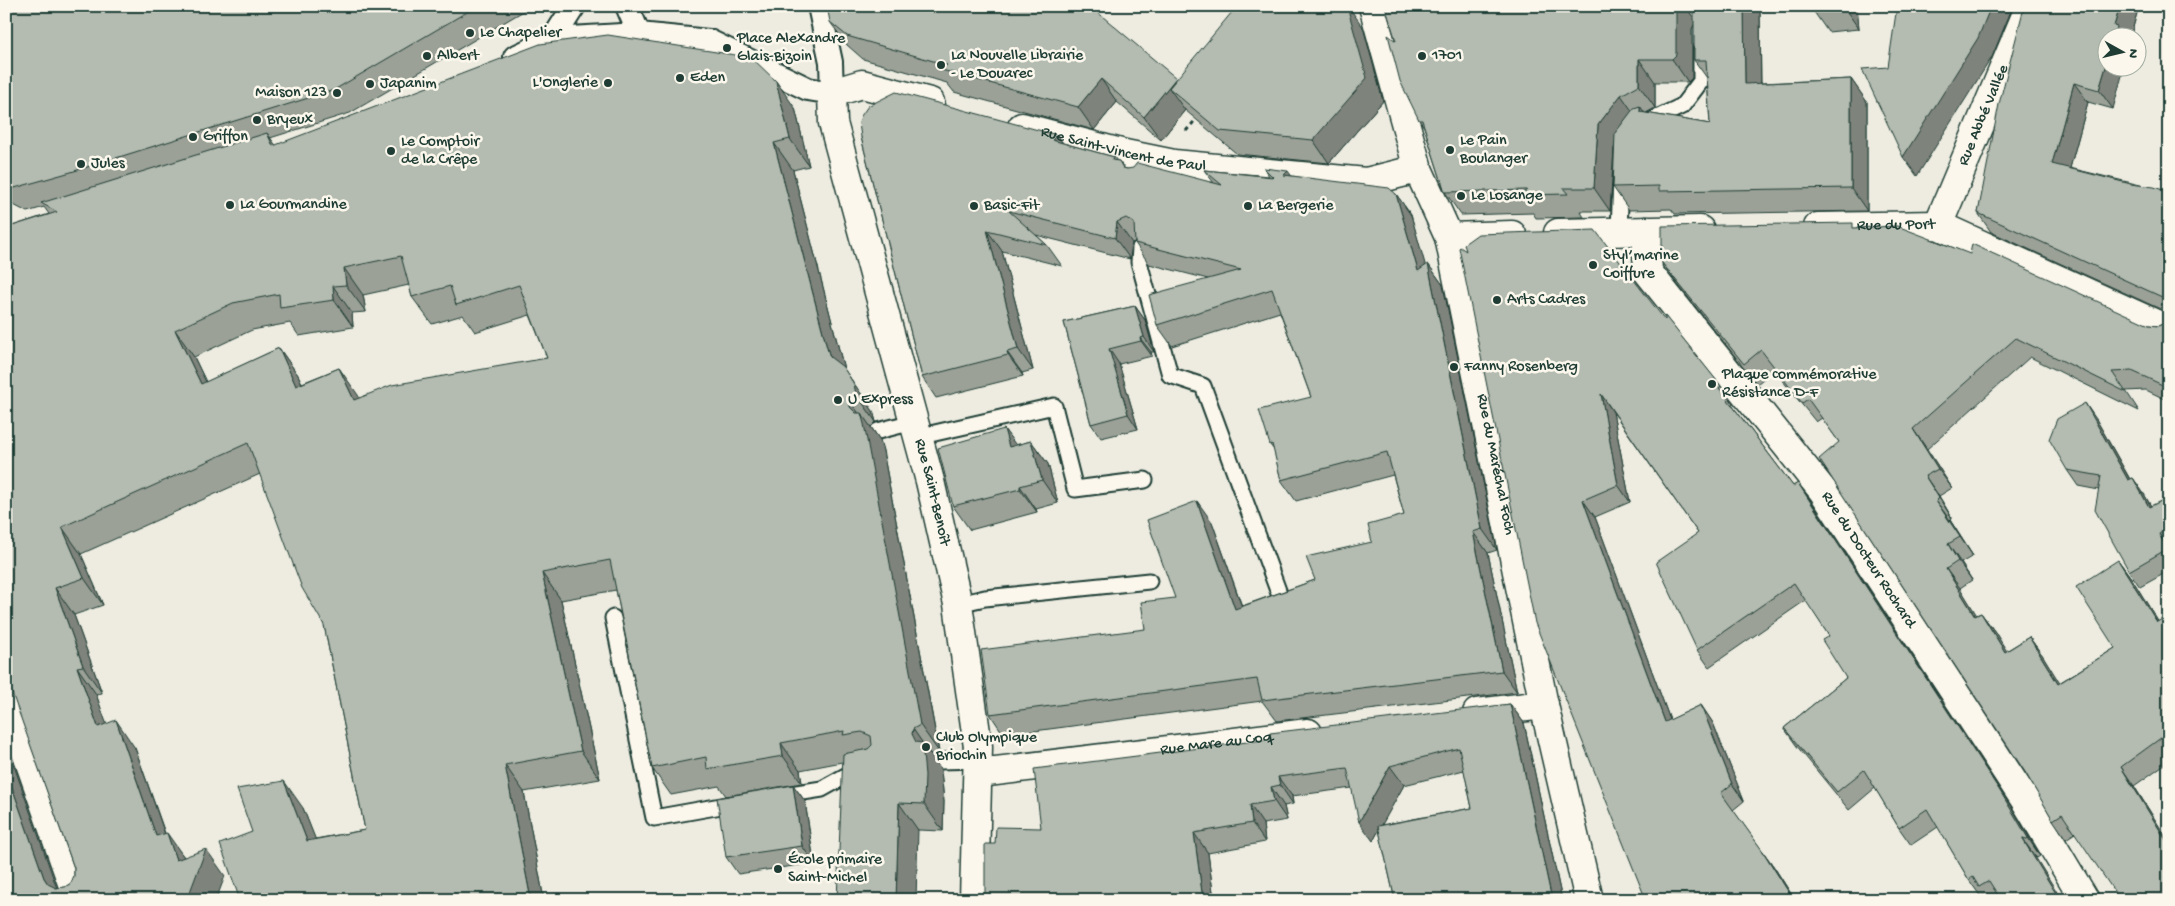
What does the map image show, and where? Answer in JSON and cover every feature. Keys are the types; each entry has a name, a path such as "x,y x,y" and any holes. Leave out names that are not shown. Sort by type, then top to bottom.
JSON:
{"street":[{"path":"553,39 574,6"},
{"path":"627,6 639,34"},
{"path":"819,6 831,62 832,93"},
{"name":"Rue du Maréchal Foch","path":"1373,6 1418,169 1449,238 1544,705 1589,900"},
{"name":"Rue Abbé Vallée","path":"1938,225 2030,6"},
{"path":"493,68 553,39 639,34 709,41 808,89 832,93 862,84 956,109"},
{"name":"Rue Saint-Benoît","path":"832,93 833,123 930,481 958,604 976,726 979,767 974,900"},
{"name":"Rue Saint-Vincent de Paul","path":"994,119 1144,165 1174,164 1366,182 1418,169"},
{"name":"Rue du Port","path":"1792,228 1938,225 2169,330"},
{"path":"1449,238 1724,229"},
{"name":"Rue du Docteur Rochard","path":"1646,231 1648,272 1824,491 2025,800 2085,900"},
{"path":"6,695 78,900"},
{"path":"1452,716 1544,705"},
{"name":"Rue Mare au Coq","path":"979,767 1335,730"}],"lane":[{"path":"1633,138 1644,124 1682,106 1701,81 1701,37"},
{"path":"1619,231 1622,163"},
{"path":"1140,248 1139,262 1170,376 1202,386 1280,596"},
{"path":"878,432 915,429 1054,406 1075,490 1145,480"},
{"path":"958,604 986,598 1149,581"},
{"path":"612,618 654,818 822,788 849,774 874,770"},
{"path":"940,761 979,767"}],"path":[{"path":"1186,130 1203,110"}],"building":[{"path":"6,6 477,6 334,90 11,189 6,186"},
{"path":"827,6 1090,6 1176,78 1144,117 1101,79 1078,107 938,69 947,65 847,36 830,22"},
{"path":"1237,6 1347,6 1367,78 1313,140 1220,131 1169,88"},
{"path":"1385,6 1676,6 1676,55 1672,59 1639,59 1639,85 1621,95 1598,125 1594,188 1563,188 1568,194 1520,195 1527,190 1445,192 1422,120 1419,120 1400,81 1388,35 1396,41"},
{"path":"1694,6 1744,6 1745,84 1851,79 1851,188 1659,191 1659,186 1613,187 1615,133 1634,108 1640,106 1640,112 1710,124 1706,60 1694,60"},
{"path":"1812,6 1839,6 1812,9"},
{"path":"1897,6 1991,6 1978,38 1903,157 1862,69 1888,67"},
{"path":"2025,6 2120,6 2114,26 2117,28 2098,28 2098,78 2103,78 2099,90 2074,83 2052,164 2169,192 2169,303 2162,297 1978,213 1999,104"},
{"path":"608,35 748,57 753,59 776,81 790,139 774,143 827,348 830,357 843,367 854,384 856,395 850,401 850,407 856,413 861,413 864,424 920,725 913,729 912,734 916,742 922,743 925,775 924,804 899,803 896,900 837,900 843,754 868,749 872,745 871,736 862,732 843,735 844,731 781,743 783,756 707,769 706,757 652,768 610,560 542,573 581,751 505,765 531,900 240,900 220,844 252,832 237,789 284,781 307,841 365,830 324,625 302,588 248,443 62,527 84,578 55,588 83,666 77,667 98,727 116,720 156,836 167,833 176,860 206,849 187,900 6,900 6,770 44,878 48,884 56,888 65,887 71,883 74,876 74,868 6,676 6,228 57,212 41,203 267,133 273,146 540,44","holes":["401,256 412,297 450,286 456,305 519,285 547,358 392,385 354,400 339,368 296,386 279,348 201,384 175,330 233,303 279,294 280,308 334,300 333,286 346,285 344,268"]},
{"path":"896,92 1057,135 1052,140 1114,157 1112,160 1119,161 1123,168 1127,169 1133,168 1137,163 1222,185 1204,170 1273,177 1264,168 1288,171 1284,175 1389,188 1396,194 1418,271 1428,264 1482,529 1473,532 1502,671 1262,700 1257,679 990,714 981,650 1145,629 1141,602 1175,598 1147,520 1197,501 1235,609 1315,580 1306,557 1372,542 1368,525 1404,515 1387,452 1281,480 1272,444 1270,445 1259,410 1311,397 1272,289 1157,325 1149,295 1241,270 1135,243 1134,223 1126,218 1117,222 1115,238 1009,211 1047,245 987,230 1018,349 1007,352 1008,355 922,377 859,123 861,116 868,106"},
{"path":"1853,223 1853,228 1897,226 1970,254 1972,244 2149,325 2158,326 2165,323 2169,318 2169,388 2132,371 2112,372 2126,392 2016,338 1913,429 1938,469 1925,476 1939,498 1936,501 1960,537 1948,544 1958,561 1946,569 1975,616 1981,613 2005,652 2029,637 2058,684 2115,648 2076,587 2118,560 2157,622 2169,615 2169,732 2121,767 2169,845 2169,900 2120,900 2062,814 2053,820 2025,772 1819,459 1839,442 1808,399 1802,403 1761,350 1744,364 1662,263 1662,226"},
{"path":"1595,230 1665,320 1665,316 1721,386 1719,388 1793,486 1798,483 2000,791 2028,838 2025,840 2022,838 2060,900 2001,900 1989,881 1979,887 1973,877 1969,880 1927,809 1899,828 1864,770 1837,792 1784,728 1846,678 1822,640 1829,636 1794,583 1697,650 1656,562 1698,533 1601,394 1618,485 1583,500 1665,722 1701,705 1732,784 1721,793 1762,850 1793,899 1646,900 1535,623 1459,248 1466,251 1464,244 1478,234"},
{"path":"1135,306 1144,337 1140,338 1141,341 1109,349 1128,414 1091,424 1064,322"},
{"path":"2085,403 2128,480 2133,478 2149,507 2169,497 2169,528 2159,534 2167,549 2129,571 2095,510 2101,476 2067,470 2049,439 2057,419"},
{"path":"1004,429 1009,447 1031,441 1042,480 1020,486 1020,489 953,506 938,448"},
{"path":"1510,704 1552,900 1395,900 1378,826 1472,808 1459,748 1390,766 1359,822 1347,768 1278,777 1280,785 1271,787 1274,801 1250,805 1252,823 1194,833 1203,900 985,900 985,844 995,844 996,827 1041,828 1034,769 1271,739 1270,733"},
{"path":"793,785 802,846 726,857 717,798"}],"place":[{"name":"Le Chapelier","path":"470,33"},
{"name":"Place Alexandre Glais-Bizoin","path":"727,48"},
{"name":"Albert","path":"427,56"},
{"name":"1701","path":"1422,56"},
{"name":"La Nouvelle Librairie - Le Douarec","path":"941,65"},
{"name":"Eden","path":"680,78"},
{"name":"L'Onglerie","path":"608,83"},
{"name":"Japanim","path":"370,84"},
{"name":"Maison 123","path":"337,93"},
{"name":"Bryeux","path":"257,120"},
{"name":"Griffon","path":"193,137"},
{"name":"Le Pain Boulanger","path":"1450,150"},
{"name":"Le Comptoir de la Crêpe","path":"391,151"},
{"name":"Jules","path":"81,164"},
{"name":"Le Losange","path":"1461,196"},
{"name":"La Gourmandine","path":"230,205"},
{"name":"Basic-Fit","path":"974,206"},
{"name":"La Bergerie","path":"1248,206"},
{"name":"Styl’marine Coiffure","path":"1593,265"},
{"name":"Arts Cadres","path":"1497,300"},
{"name":"Fanny Rosenberg","path":"1454,367"},
{"name":"Plaque commémorative Résistance D-F","path":"1712,384"},
{"name":"U Express","path":"838,400"},
{"name":"Club Olympique Briochin","path":"926,747"},
{"name":"École primaire Saint-Michel","path":"778,869"}]}
